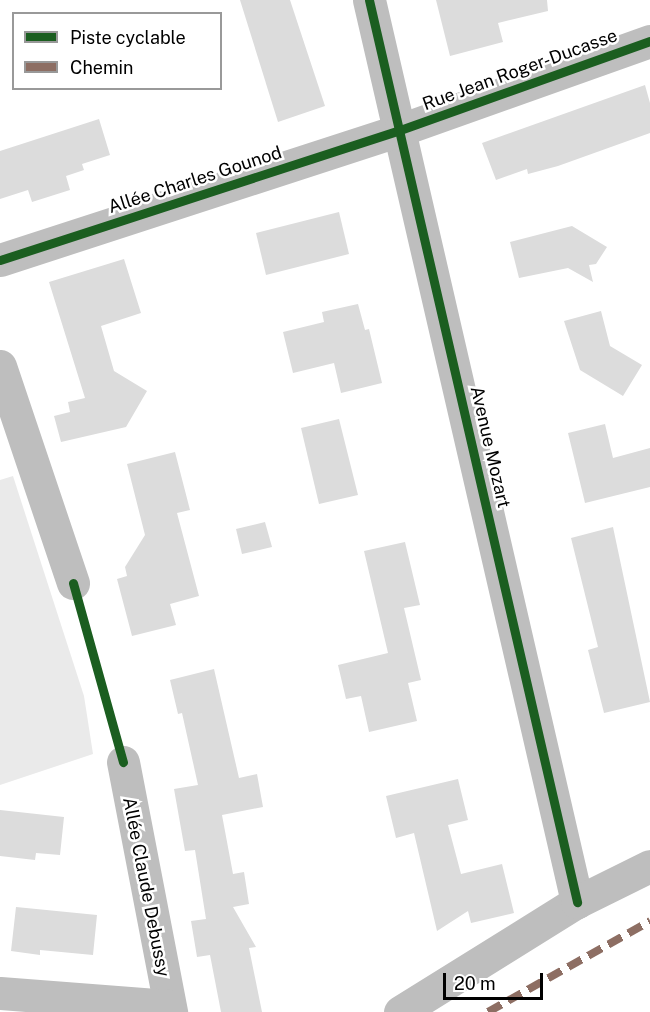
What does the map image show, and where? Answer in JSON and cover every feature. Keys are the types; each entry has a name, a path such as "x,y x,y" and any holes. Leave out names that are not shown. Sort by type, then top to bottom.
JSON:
{"street":[{"name":"Avenue Mozart","path":"369,0 577,902"},
{"name":"Rue Jean Roger-Ducasse","path":"400,130 650,41"},
{"name":"Allée Charles Gounod","path":"0,260 400,130"},
{"path":"0,366 73,583"},
{"name":"Allée Claude Debussy","path":"123,762 170,1009"},
{"path":"400,1012 577,902 650,866"},
{"path":"0,993 170,1009"}],"shaded area":[{"path":"13,476 84,696 93,754 0,785 0,480"}],"building":[{"path":"240,0 290,0 325,106 278,122"},
{"path":"436,0 547,0 548,11 498,23 503,42 450,56"},
{"path":"645,85 650,103 650,133 558,166 528,174 527,169 496,180 482,143"},
{"path":"99,119 110,155 82,164 84,170 66,176 70,190 32,202 28,190 0,199 0,151"},
{"path":"339,212 349,254 266,275 256,233"},
{"path":"572,226 607,247 596,264 589,265 593,282 568,268 519,278 510,242"},
{"path":"124,259 141,313 101,326 114,371 147,391 126,427 61,442 54,416 70,412 68,402 85,398 49,282"},
{"path":"358,304 365,330 369,329 382,383 341,393 334,363 293,373 283,332 324,322 322,312"},
{"path":"601,311 610,346 642,365 623,396 580,370 564,321"},
{"path":"339,419 358,495 319,504 301,428"},
{"path":"605,424 613,458 650,448 650,487 585,503 568,433"},
{"path":"175,452 190,510 177,513 199,596 170,604 176,625 132,636 117,579 127,576 125,567 145,535 127,464"},
{"path":"265,522 272,547 242,554 236,529"},
{"path":"613,527 650,702 604,713 588,650 598,647 571,538"},
{"path":"405,542 420,605 404,608 421,680 408,683 417,721 369,732 361,696 346,699 338,665 388,653 364,551"},
{"path":"214,669 239,778 257,774 263,807 222,815 233,874 244,872 249,904 233,907 256,947 249,948 262,1012 221,1012 210,955 197,957 191,921 206,919 195,850 185,851 174,789 198,785 182,713 178,714 170,680"},
{"path":"458,779 468,820 448,825 461,874 502,864 514,913 471,923 468,911 437,931 414,833 396,838 386,796"},
{"path":"0,810 64,817 60,855 36,853 35,860 0,856"},
{"path":"16,907 97,915 93,955 40,950 40,955 11,951"}],"marked path":[{"path":"488,1012 650,921"}],"cycle path":[{"path":"369,0 577,902"},
{"path":"0,260 400,130 650,41"},
{"path":"73,583 123,762"}]}
